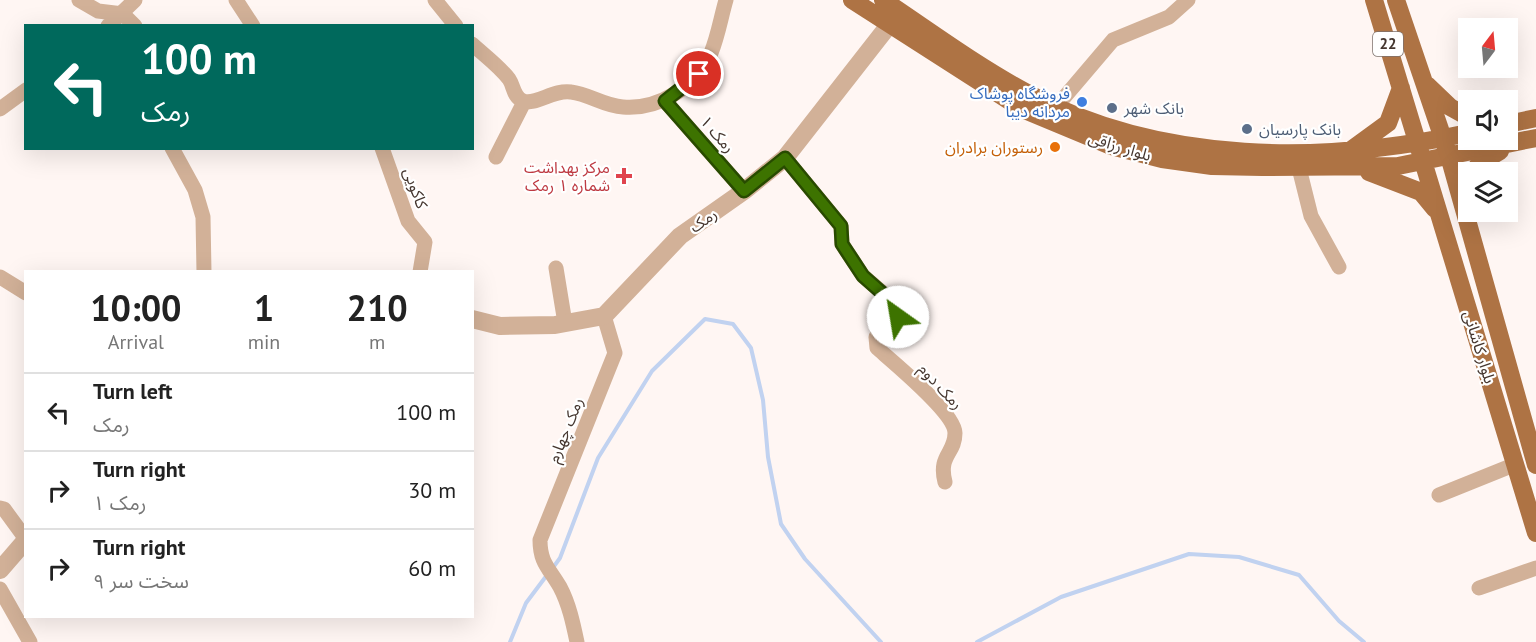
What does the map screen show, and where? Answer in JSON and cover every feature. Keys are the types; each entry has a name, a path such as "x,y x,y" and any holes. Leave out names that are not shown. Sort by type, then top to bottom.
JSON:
{"main road":[{"name":"بلوار رزاقی","path":"852,0 898,12 993,74 1056,107 1116,131 1165,144 1214,150 1424,162 1478,150"},
{"name":"بلوار رزاقی","path":"883,0 1023,109 1111,146 1162,159 1212,165 1299,168 1458,135"},
{"name":"22","path":"1374,0 1424,162"},
{"name":"22","path":"1396,0 1449,156"},
{"path":"1423,82 1458,111"},
{"path":"1401,88 1397,105 1388,123 1351,159 1421,192 1442,217"},
{"path":"1518,122 1536,118"},
{"name":"بلوار رزاقی","path":"1518,142 1536,138"},
{"path":"1482,162 1503,150"},
{"name":"بلوار کاشانی","path":"1449,156 1458,187"},
{"name":"بلوار کاشانی","path":"1424,162 1536,533"},
{"name":"بلوار کاشانی","path":"1468,222 1534,453"},
{"path":"1463,291 1486,285"}],"street":[{"path":"79,0 98,11 123,14 133,24"},
{"path":"110,24 135,0"},
{"path":"236,0 252,24"},
{"path":"435,0 454,24"},
{"path":"474,46 509,79 516,97 524,102 534,101 553,92 570,91 603,104 624,108 665,101 699,74 711,54 726,0"},
{"path":"1056,107 1113,40 1169,17 1188,0"},
{"name":"رمک","path":"604,316 680,236 744,191 785,158 898,12"},
{"path":"0,109 24,91"},
{"name":"رمک ۱","path":"665,101 744,191"},
{"path":"496,157 524,102"},
{"path":"173,150 195,190 202,217 204,270"},
{"name":"کاکویی","path":"383,150 408,221 424,242 420,270"},
{"name":"رمک دوم","path":"785,158 841,226 842,244 863,276 898,307 898,317 876,337 877,348 928,393 954,427 955,437 941,467 945,482"},
{"path":"1299,168 1311,216 1339,267"},
{"path":"556,268 566,323"},
{"path":"0,277 24,292"},
{"path":"474,320 500,326 566,323 604,316"},
{"name":"رمک چهارم","path":"577,642 569,609 560,588 540,557 540,540 615,353 604,316"},
{"path":"1439,495 1516,464"},
{"path":"0,508 4,509 24,536"},
{"path":"0,570 24,541"},
{"path":"1479,588 1536,568"},
{"path":"0,589 30,642"}],"waterway":[{"path":"552,569 560,558 598,458 652,371 705,319 733,324 751,348 763,400 768,457 781,524 805,559 881,642"},
{"path":"977,642 1061,597 1189,554 1239,557 1299,575 1339,621 1364,642"},
{"path":"510,642 526,603 547,575"}],"place":[{"name":"فروشگاه پوشاک مردانه دیبا","path":"1082,102"},
{"name":"بانک شهر","path":"1112,108"},
{"name":"بانک پارسیان","path":"1247,129"},
{"name":"رستوران برادران","path":"1055,147"},
{"name":"مرکز بهداشت شماره ۱ رمک","path":"624,176"}],"route":[{"path":"699,74 665,101 744,191 785,158 841,226 842,244 863,276 898,307 898,317"}]}
